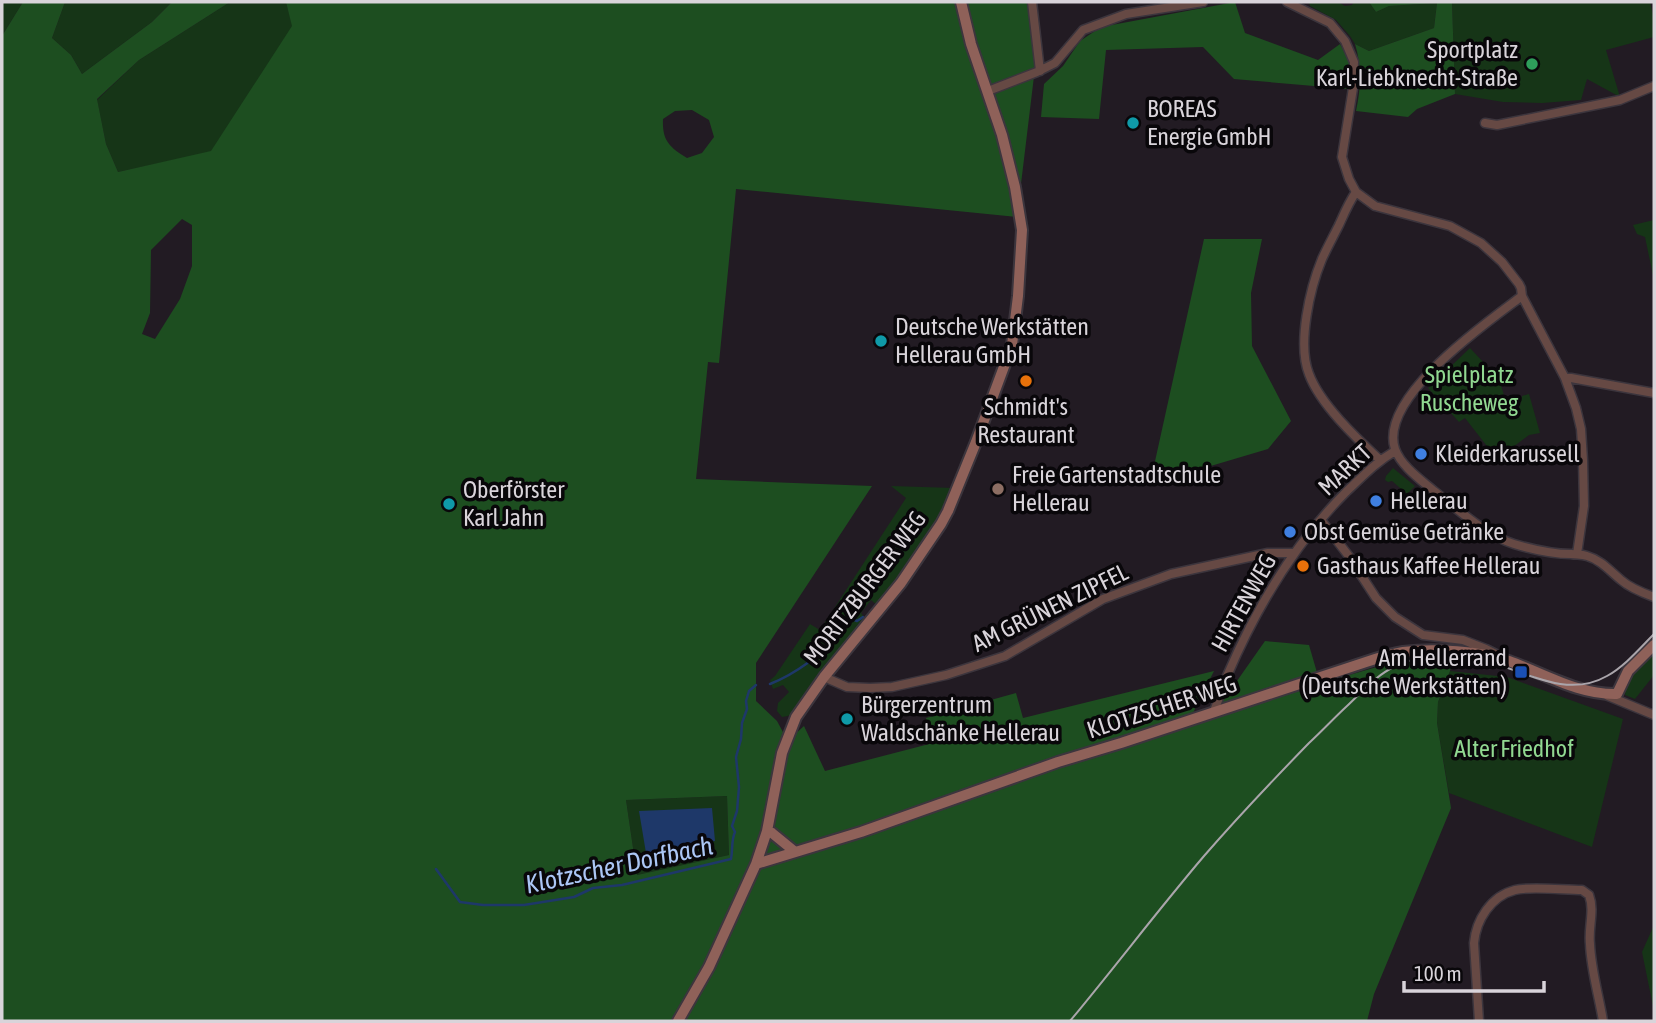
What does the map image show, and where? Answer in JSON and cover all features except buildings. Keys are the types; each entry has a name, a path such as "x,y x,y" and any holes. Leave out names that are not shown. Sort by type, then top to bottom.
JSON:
{"street":[{"name":"MORITZBURGER WEG","path":"678,1021 709,967 756,864 767,831 782,753 790,730 824,677 901,583 941,524 980,432 1012,345 1022,230 1002,135 971,44 961,2"},
{"path":"1032,2 1040,71"},
{"path":"988,91 1055,63 1083,30 1126,15 1203,2"},
{"path":"1287,2 1303,6 1330,23 1345,41 1354,62 1353,88 1342,157 1356,192 1375,206 1450,226 1481,243 1502,262 1522,292 1565,378 1581,429 1584,506 1577,554"},
{"path":"1485,123 1497,125 1571,111 1620,100 1654,86"},
{"path":"1356,192 1318,270 1308,311 1304,353 1307,370 1328,407 1380,460"},
{"path":"1395,451 1392,435 1394,424 1419,384 1466,339 1522,292"},
{"path":"1565,378 1654,393"},
{"name":"MARKT","path":"1294,553 1335,504 1380,460 1395,451 1406,467 1483,528 1511,543 1594,558 1623,582 1654,597"},
{"path":"1321,520 1376,598 1395,617 1423,635 1463,640 1508,661"},
{"name":"AM GRÜNEN ZIPFEL","path":"824,677 847,687 870,688 892,687 946,675 1005,656 1103,599 1171,574 1268,553 1294,553"},
{"name":"HIRTENWEG","path":"1214,711 1242,643 1272,586 1294,553"},
{"path":"1601,694 1617,694 1628,671 1654,645"},
{"name":"KLOTZSCHER WEG","path":"756,864 861,832 1058,762 1400,652 1483,654 1570,686 1601,694"},
{"path":"1601,694 1654,715"},
{"path":"767,831 794,851"},
{"path":"1479,1021 1475,931 1479,919 1488,909 1505,894 1516,890 1582,890 1589,895 1593,904 1590,948 1603,1021"}],"green space":[{"path":"2,2 23,2 2,36"},
{"path":"23,2 65,2 52,38 71,55 82,74 152,22 172,2 230,2 139,60 97,99 106,144 118,172 211,151 292,26 286,2 1030,2 1035,68 1017,217 736,189 719,363 708,362 696,479 872,486 756,663 756,701 777,721 784,734 792,737 804,726 825,771 933,743 926,718 1016,693 1023,718 1214,671 1192,715 1280,695 1408,658 1411,666 1453,657 1438,702 1437,723 1451,808 1374,994 1367,1021 2,1021 2,36","holes":["692,110 709,120 714,137 702,153 687,158 665,138 663,119 675,111","182,219 192,225 192,266 180,299 155,339 142,334 150,313 151,250","727,796 729,855 637,875 626,800"]},
{"path":"65,2 172,2 152,22 82,74 71,55 52,38"},
{"path":"230,2 286,2 293,26 211,152 118,172 106,144 97,100 139,60"},
{"path":"1235,2 1245,33 1318,60 1340,44 1350,62 1349,89 1234,79 1203,47 1106,50 1099,119 1041,117 1044,84 1063,66 1080,41 1101,27"},
{"path":"1309,2 1338,2 1345,6 1354,2 1369,2 1376,12 1389,6 1437,3 1434,28 1369,51 1355,44 1336,20 1310,6"},
{"path":"1369,2 1452,2 1455,94 1417,109 1408,117 1356,111 1360,78 1355,44 1369,51 1434,28 1437,3 1389,6 1376,12"},
{"name":"Sportplatz Karl-Liebknecht-Straße","path":"1452,2 1650,2 1654,37 1606,50 1620,97 1587,79 1581,100 1503,102 1455,94"},
{"path":"1654,220 1654,280 1645,237 1637,234 1633,225"},
{"path":"1204,239 1262,239 1251,293 1252,346 1291,421 1268,449 1150,484"},
{"name":"Spielplatz Ruscheweg","path":"1470,348 1499,379 1508,408 1520,406 1522,396 1529,394 1540,433 1529,435 1497,459 1465,418 1459,422 1428,388"},
{"path":"1393,468 1415,486 1407,494 1392,481 1385,480"},
{"path":"891,486 954,488 930,535 900,578 878,606 871,600 861,613 866,620 818,678 793,715 782,717 777,711 778,703 789,692 783,685 773,689 770,680 810,624 820,630 906,498"},
{"path":"1265,641 1309,645 1318,676 1218,708"},
{"path":"1654,650 1654,675 1635,699 1625,695 1631,676"},
{"name":"Alter Friedhof","path":"1450,671 1507,677 1623,719 1592,847 1449,793 1437,723 1438,702"},
{"path":"727,796 729,855 637,875 626,800"},
{"path":"1654,925 1654,1011 1642,952"}],"water":[{"path":"712,808 715,841 646,853 639,811"}],"waterway":[{"name":"Klotzscher Dorfbach","path":"770,684 788,676 816,656 830,640 833,632 852,619 857,621 863,617"},
{"name":"Klotzscher Dorfbach","path":"436,869 460,902 524,905 574,897 593,888 622,885 731,859 735,832 732,826 737,811 739,787 736,757 747,709 746,701 749,691 756,685"}],"tram line":[{"path":"1070,1021 1230,827 1309,743 1382,674 1416,659 1448,655 1480,659 1559,684 1591,683 1620,667 1654,634"}],"place":[{"name":"Sportplatz Karl-Liebknecht-Straße","path":"1532,64"},
{"name":"BOREAS Energie GmbH","path":"1133,123"},
{"name":"Deutsche Werkstätten Hellerau GmbH","path":"881,341"},
{"name":"Schmidt's Restaurant","path":"1026,381"},
{"name":"Kleiderkarussell","path":"1421,454"},
{"name":"Freie Gartenstadtschule Hellerau","path":"998,489"},
{"name":"Hellerau","path":"1376,501"},
{"name":"Oberförster Karl Jahn","path":"449,504"},
{"name":"Obst Gemüse Getränke","path":"1290,532"},
{"name":"Gasthaus Kaffee Hellerau","path":"1303,566"},
{"name":"Am Hellerrand (Deutsche Werkstätten)","path":"1521,672"},
{"name":"Bürgerzentrum Waldschänke Hellerau","path":"847,719"}]}
